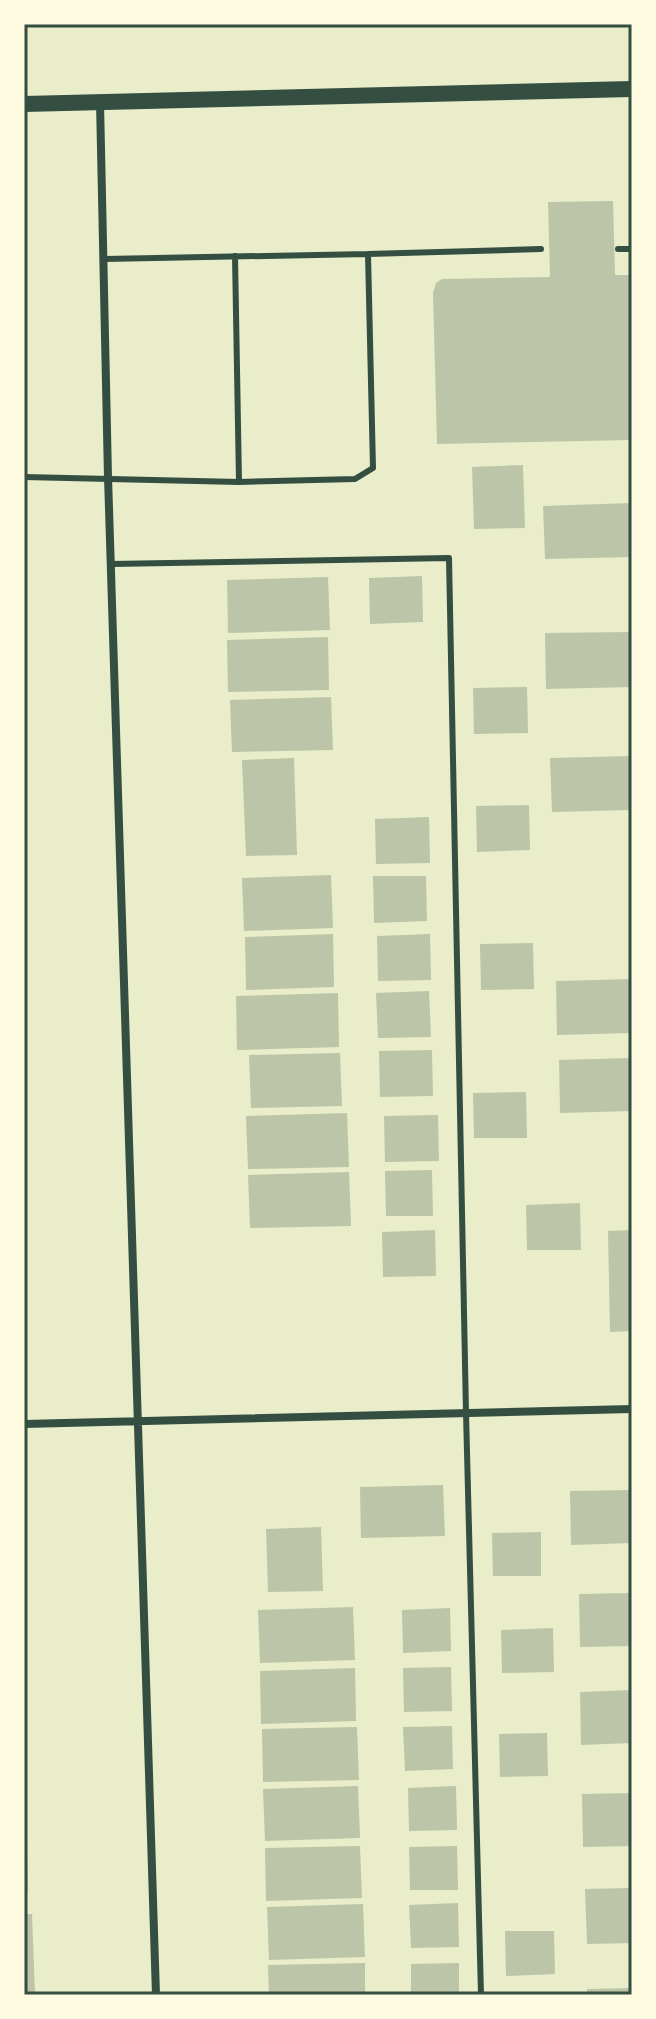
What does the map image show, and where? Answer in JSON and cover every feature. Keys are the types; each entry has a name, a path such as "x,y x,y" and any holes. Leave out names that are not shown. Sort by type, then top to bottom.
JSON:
{"main road":[{"path":"24,104 632,89"}],"street":[{"path":"100,102 108,477 156,1995"},
{"path":"24,1424 632,1409"}],"lane":[{"path":"104,259 541,249"},
{"path":"618,249 632,249"},
{"path":"24,477 239,482 355,479 373,468 368,254"},
{"path":"235,256 239,482"},
{"path":"111,564 449,558 481,1995"}],"building":[{"path":"613,201 615,275 632,275 632,440 437,444 433,293 436,283 442,279 550,277 548,202"},
{"path":"523,465 525,528 474,529 472,467"},
{"path":"632,503 632,557 545,559 543,506"},
{"path":"422,576 423,622 370,624 369,578"},
{"path":"328,577 330,630 228,633 227,580"},
{"path":"632,632 632,687 546,689 545,633"},
{"path":"328,637 329,690 228,692 227,640"},
{"path":"527,687 528,733 474,734 473,688"},
{"path":"331,697 333,750 232,752 230,700"},
{"path":"632,756 632,810 552,812 550,758"},
{"path":"294,758 297,855 246,856 242,760"},
{"path":"529,805 530,850 477,852 476,806"},
{"path":"429,817 430,863 376,864 375,819"},
{"path":"331,875 333,928 244,931 242,878"},
{"path":"373,876 426,876 427,921 374,923"},
{"path":"333,934 334,987 246,990 245,937"},
{"path":"430,934 431,980 378,981 377,936"},
{"path":"533,943 534,989 481,990 480,944"},
{"path":"632,979 632,1033 557,1035 556,981"},
{"path":"429,991 431,1037 378,1038 376,993"},
{"path":"338,993 339,1047 237,1050 236,996"},
{"path":"432,1050 433,1096 380,1097 379,1051"},
{"path":"340,1053 342,1106 251,1108 249,1055"},
{"path":"632,1058 632,1111 560,1113 559,1060"},
{"path":"526,1092 527,1138 474,1138 473,1093"},
{"path":"347,1113 349,1167 248,1169 246,1116"},
{"path":"438,1115 439,1161 385,1162 384,1116"},
{"path":"432,1170 433,1216 386,1216 385,1171"},
{"path":"349,1172 351,1226 250,1228 248,1175"},
{"path":"580,1203 581,1250 527,1250 526,1205"},
{"path":"435,1230 436,1276 383,1277 382,1232"},
{"path":"632,1230 632,1331 610,1332 608,1231"},
{"path":"443,1485 445,1536 361,1538 360,1487"},
{"path":"632,1490 632,1543 571,1545 570,1491"},
{"path":"321,1527 323,1591 268,1592 266,1529"},
{"path":"541,1532 541,1576 493,1576 492,1533"},
{"path":"632,1593 632,1646 580,1647 579,1594"},
{"path":"353,1607 355,1660 260,1663 258,1610"},
{"path":"450,1608 451,1651 403,1653 402,1610"},
{"path":"553,1628 554,1672 502,1673 501,1630"},
{"path":"451,1667 452,1711 404,1712 403,1668"},
{"path":"355,1668 356,1721 261,1724 260,1671"},
{"path":"632,1690 632,1743 581,1745 580,1692"},
{"path":"452,1726 453,1769 405,1771 403,1727"},
{"path":"357,1727 359,1780 263,1782 262,1729"},
{"path":"547,1733 548,1776 500,1777 499,1734"},
{"path":"358,1786 360,1838 265,1841 263,1789"},
{"path":"456,1786 457,1830 409,1831 408,1788"},
{"path":"632,1793 632,1846 583,1847 582,1794"},
{"path":"24,1837 27,1837 28,1892 24,1892"},
{"path":"360,1846 362,1898 266,1901 265,1848"},
{"path":"457,1846 458,1890 410,1890 409,1847"},
{"path":"632,1888 632,1943 587,1944 585,1889"},
{"path":"458,1903 459,1947 411,1948 409,1905"},
{"path":"363,1904 365,1957 269,1960 267,1907"},
{"path":"24,1914 32,1914 35,1994 30,1995 24,1995"},
{"path":"505,1931 554,1931 555,1974 506,1976"},
{"path":"365,1963 365,1995 269,1995 268,1965"},
{"path":"459,1963 459,1995 411,1995 411,1964"},
{"path":"632,1988 632,1995 587,1995 587,1989"}]}
